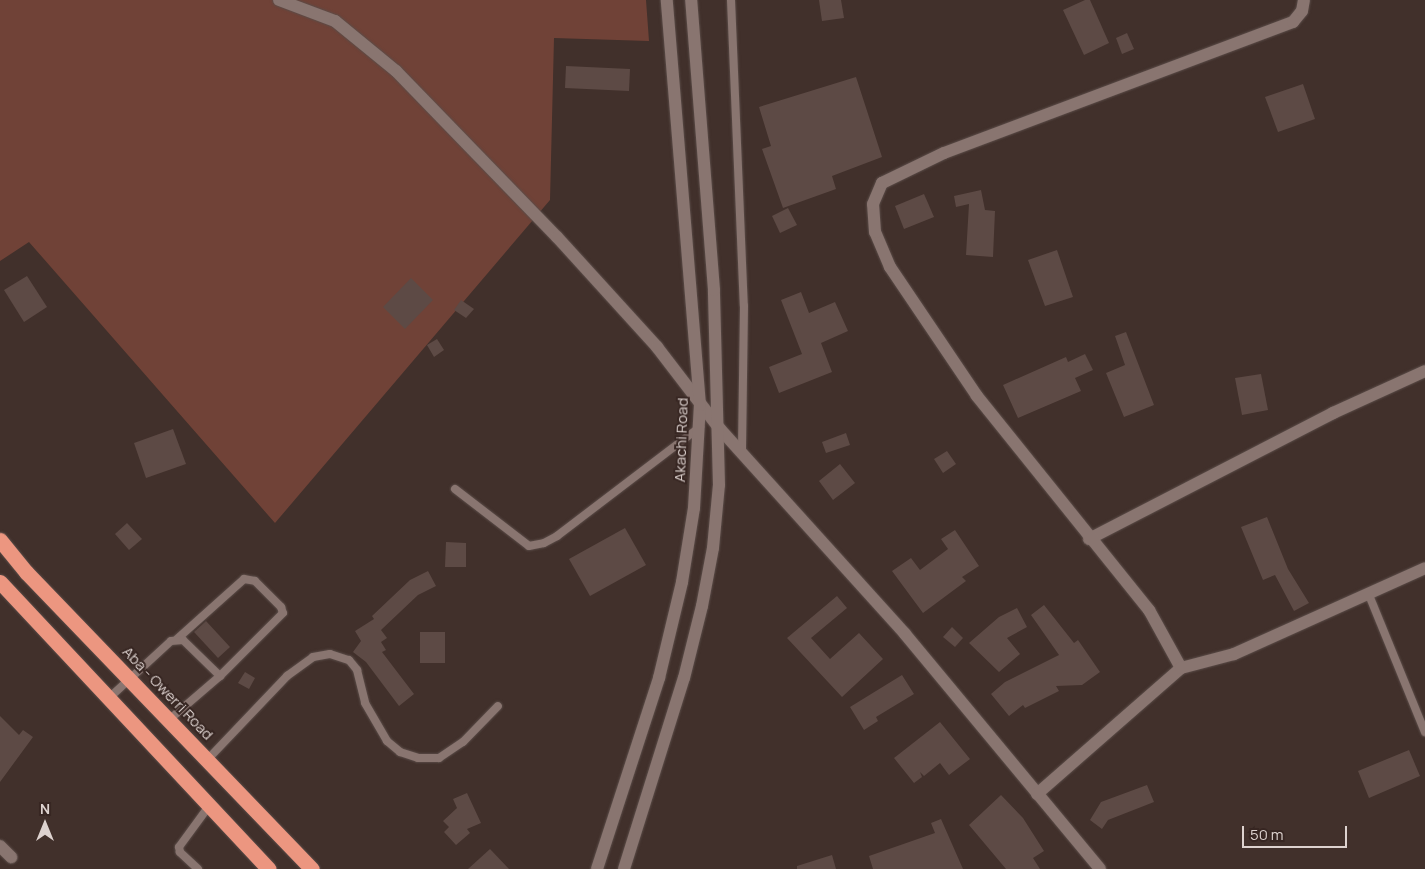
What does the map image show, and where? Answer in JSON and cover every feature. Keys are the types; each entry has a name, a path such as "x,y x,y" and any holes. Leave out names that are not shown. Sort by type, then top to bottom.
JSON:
{"highway":[{"name":"Aba - Owerri Road","path":"0,540 26,572 312,869"},
{"path":"0,582 269,869"}],"street":[{"path":"280,0 335,21 396,71 557,237 657,347 720,430 905,634 1100,869"},
{"name":"Akachi Road","path":"597,869 659,678 682,582 694,508 700,405 667,0"},
{"path":"624,869 684,678 702,606 714,539 720,430 714,281 691,0"},
{"path":"1181,668 1149,610 1089,539 977,396 890,267 875,232 873,204 882,184 944,153 1293,22 1302,11 1304,0"},
{"path":"1089,539 1334,414 1425,371"},
{"path":"1037,794 1181,668 1234,654 1369,595 1425,568"},
{"path":"0,846 11,857"}],"lane":[{"path":"730,0 744,306 742,453"},
{"path":"455,489 529,546 544,543 557,536 700,427"},
{"path":"108,698 131,680 172,641 178,639 244,579 255,581 281,607 283,613 220,676 170,720"},
{"path":"1369,595 1425,732"},
{"path":"178,639 183,640 220,676"},
{"path":"208,759 287,676 313,657 330,654 349,660 357,670 365,703 387,741 400,752 418,758 439,758 463,742 498,706"},
{"path":"198,869 179,847 209,806"}],"shaded area":[{"path":"0,0 646,0 649,41 554,38 550,200 275,523 29,242 0,261"}],"building":[{"path":"819,0 841,0 844,18 822,21"},
{"path":"1085,0 1090,0 1109,43 1084,55 1063,10"},
{"path":"1127,33 1134,49 1122,54 1116,38"},
{"path":"566,66 630,69 629,91 565,88"},
{"path":"856,77 882,157 832,176 836,189 783,208 762,149 771,146 759,107"},
{"path":"1303,84 1315,119 1278,132 1265,97"},
{"path":"981,190 985,210 995,211 993,257 966,255 969,204 956,207 954,196"},
{"path":"924,194 934,217 904,229 895,206"},
{"path":"788,208 797,225 780,233 772,216"},
{"path":"1057,250 1073,297 1045,306 1028,260"},
{"path":"27,276 47,307 24,322 4,290"},
{"path":"411,278 433,300 405,329 383,307"},
{"path":"801,292 809,313 835,302 848,331 821,343 832,372 779,393 769,367 802,354 781,300"},
{"path":"461,300 474,309 466,318 454,310"},
{"path":"1126,332 1154,405 1124,417 1106,373 1125,365 1115,336"},
{"path":"437,339 444,350 434,357 427,345"},
{"path":"1085,354 1093,370 1075,378 1081,391 1018,418 1003,385 1066,357 1068,362"},
{"path":"1261,374 1268,410 1242,415 1235,378"},
{"path":"173,429 186,464 146,478 134,443"},
{"path":"846,433 850,445 826,453 822,442"},
{"path":"947,451 956,464 943,473 934,459"},
{"path":"840,464 855,483 833,500 819,481"},
{"path":"1267,517 1288,569 1309,603 1294,611 1275,575 1263,580 1241,527"},
{"path":"127,523 142,539 129,550 115,534"},
{"path":"625,528 646,565 590,596 569,559"},
{"path":"955,530 979,566 962,577 966,581 923,613 892,571 911,558 920,570 948,549 941,539"},
{"path":"446,542 466,543 466,567 445,567"},
{"path":"428,571 436,586 418,595 381,630 387,638 381,642 386,650 382,652 414,694 399,706 366,662 353,652 361,641 355,631 374,619 372,616 410,580"},
{"path":"837,596 847,608 811,638 830,659 859,633 883,659 842,697 787,638"},
{"path":"1044,605 1074,643 1078,640 1100,672 1082,685 1056,686 1059,691 1025,708 1023,705 1009,716 991,694 1005,682 1059,655 1031,615"},
{"path":"1017,608 1027,627 1007,638 1020,654 999,672 969,643 999,617"},
{"path":"206,621 230,647 218,658 194,632"},
{"path":"952,627 963,638 955,647 943,637"},
{"path":"420,632 445,632 445,663 420,663"},
{"path":"245,672 255,678 249,689 238,683"},
{"path":"902,675 914,694 876,717 878,721 864,730 850,707"},
{"path":"0,716 19,735 23,730 33,737 0,782"},
{"path":"940,722 970,759 949,775 940,763 924,776 920,772 922,777 914,783 894,758"},
{"path":"1409,750 1420,776 1369,798 1358,771"},
{"path":"1147,785 1154,802 1108,820 1102,829 1090,820 1101,802"},
{"path":"467,793 481,823 467,829 470,833 456,845 444,832 449,827 443,821 457,808 453,799"},
{"path":"1001,795 1023,818 1044,851 1033,858 1040,869 1006,869 969,825"},
{"path":"941,819 963,869 873,869 869,856 935,833 931,823"},
{"path":"490,849 509,869 468,869"},
{"path":"832,855 836,869 797,869 797,866"}]}
